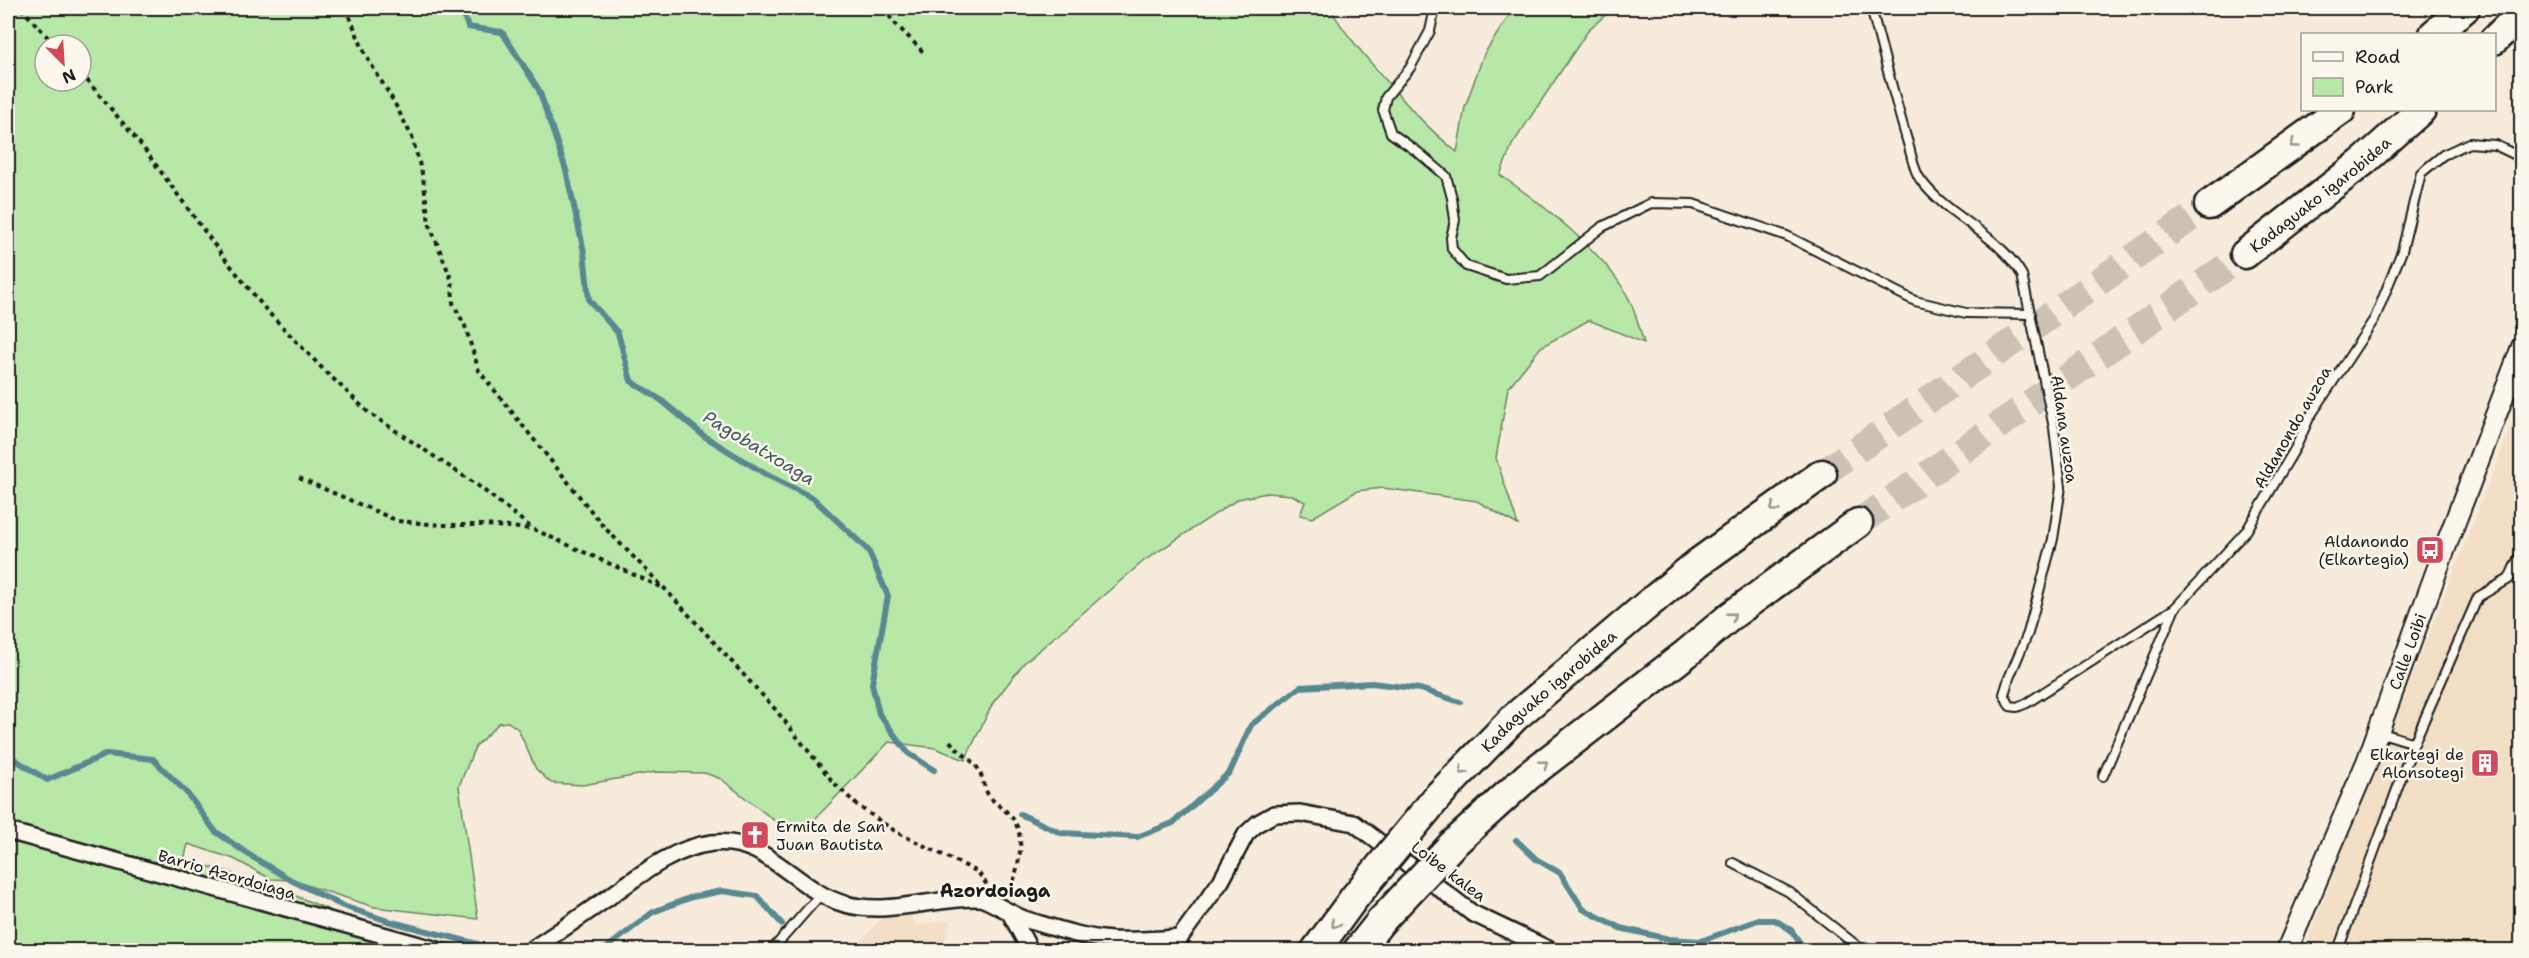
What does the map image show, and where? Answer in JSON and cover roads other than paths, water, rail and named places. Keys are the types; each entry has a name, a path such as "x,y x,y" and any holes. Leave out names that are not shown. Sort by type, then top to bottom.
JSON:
{"highway":[{"path":"2435,33 2465,8"},
{"path":"2496,38 2522,13"},
{"path":"2209,206 2340,111"},
{"name":"Kadaguako igarobidea","path":"2245,254 2364,161 2420,111"},
{"name":"Kadaguako igarobidea","path":"1316,951 1354,898 1439,795 1515,717 1698,563 1822,474"},
{"path":"1358,951 1381,921 1452,845 1528,776 1687,653 1732,615 1858,524"}],"street":[{"name":"Calle Loibi","path":"2287,951 2378,732 2522,347"},
{"name":"Loibe kalea","path":"1175,944 1221,881 1246,834 1258,823 1274,814 1300,813 1354,823 1472,913 1550,951"},
{"name":"Barrio Azordoiaga","path":"8,831 437,951"},
{"path":"531,951 659,862 685,850 713,843 737,844 758,850 800,882 843,904 878,909 982,897 1008,913 1060,930 1111,940 1175,944"},
{"path":"1008,913 1030,951"}],"lane":[{"path":"1435,8 1430,31 1410,68 1386,97 1383,110 1391,133 1446,176 1455,220 1451,238 1452,249 1466,266 1506,279 1540,276 1602,227 1651,202 1693,204 1787,236 1915,301 1966,313 2031,314"},
{"name":"Aldana auzoa","path":"1871,8 1896,105 1919,178 1945,205 1985,233 2012,257 2022,275 2054,428 2061,487 2050,550 2028,633 2008,678 2004,694 2006,700 2010,706 2017,707 2027,703 2175,608"},
{"name":"Aldanondo auzoa","path":"2103,776 2175,608 2247,530 2296,447 2309,418 2375,318 2402,251 2421,173 2443,155 2469,144 2495,146 2522,158"},
{"path":"2338,951 2414,743 2478,597 2509,579 2522,550"},
{"path":"2378,732 2414,743"},
{"path":"1733,863 1789,892 1862,951"},
{"path":"772,951 822,893"}],"waterway":[{"name":"Pagobatxoaga","path":"461,8 468,27 502,32 539,90 566,170 584,252 589,300 618,333 631,381 661,400 704,436 767,475 813,498 868,550 888,596 872,684 879,714 908,753 934,770"},
{"name":"Pagobatxoaga","path":"1020,814 1061,833 1137,837 1173,823 1230,772 1251,725 1300,687 1372,683 1420,689 1460,702"},
{"path":"8,755 47,780 107,754 153,759 186,792 215,831 291,880 343,906 388,921 478,944 491,950"},
{"name":"Pagobatxoaga","path":"1516,840 1536,859 1560,873 1583,909 1620,928 1669,939 1701,941 1758,920 1775,920 1791,930 1805,950"},
{"path":"604,950 653,912 692,897 722,891 757,896 782,924"}],"tunnel":[{"path":"1822,474 2209,205"},
{"path":"1858,523 2245,254"}],"place":[{"name":"Aldanondo (Elkartegia)","path":"2430,550"},
{"name":"Elkartegi de Alonsotegi","path":"2485,763"},
{"name":"Ermita de San Juan Bautista","path":"755,835"}],"district":[{"name":"Azordoiaga","path":"995,891"}]}
